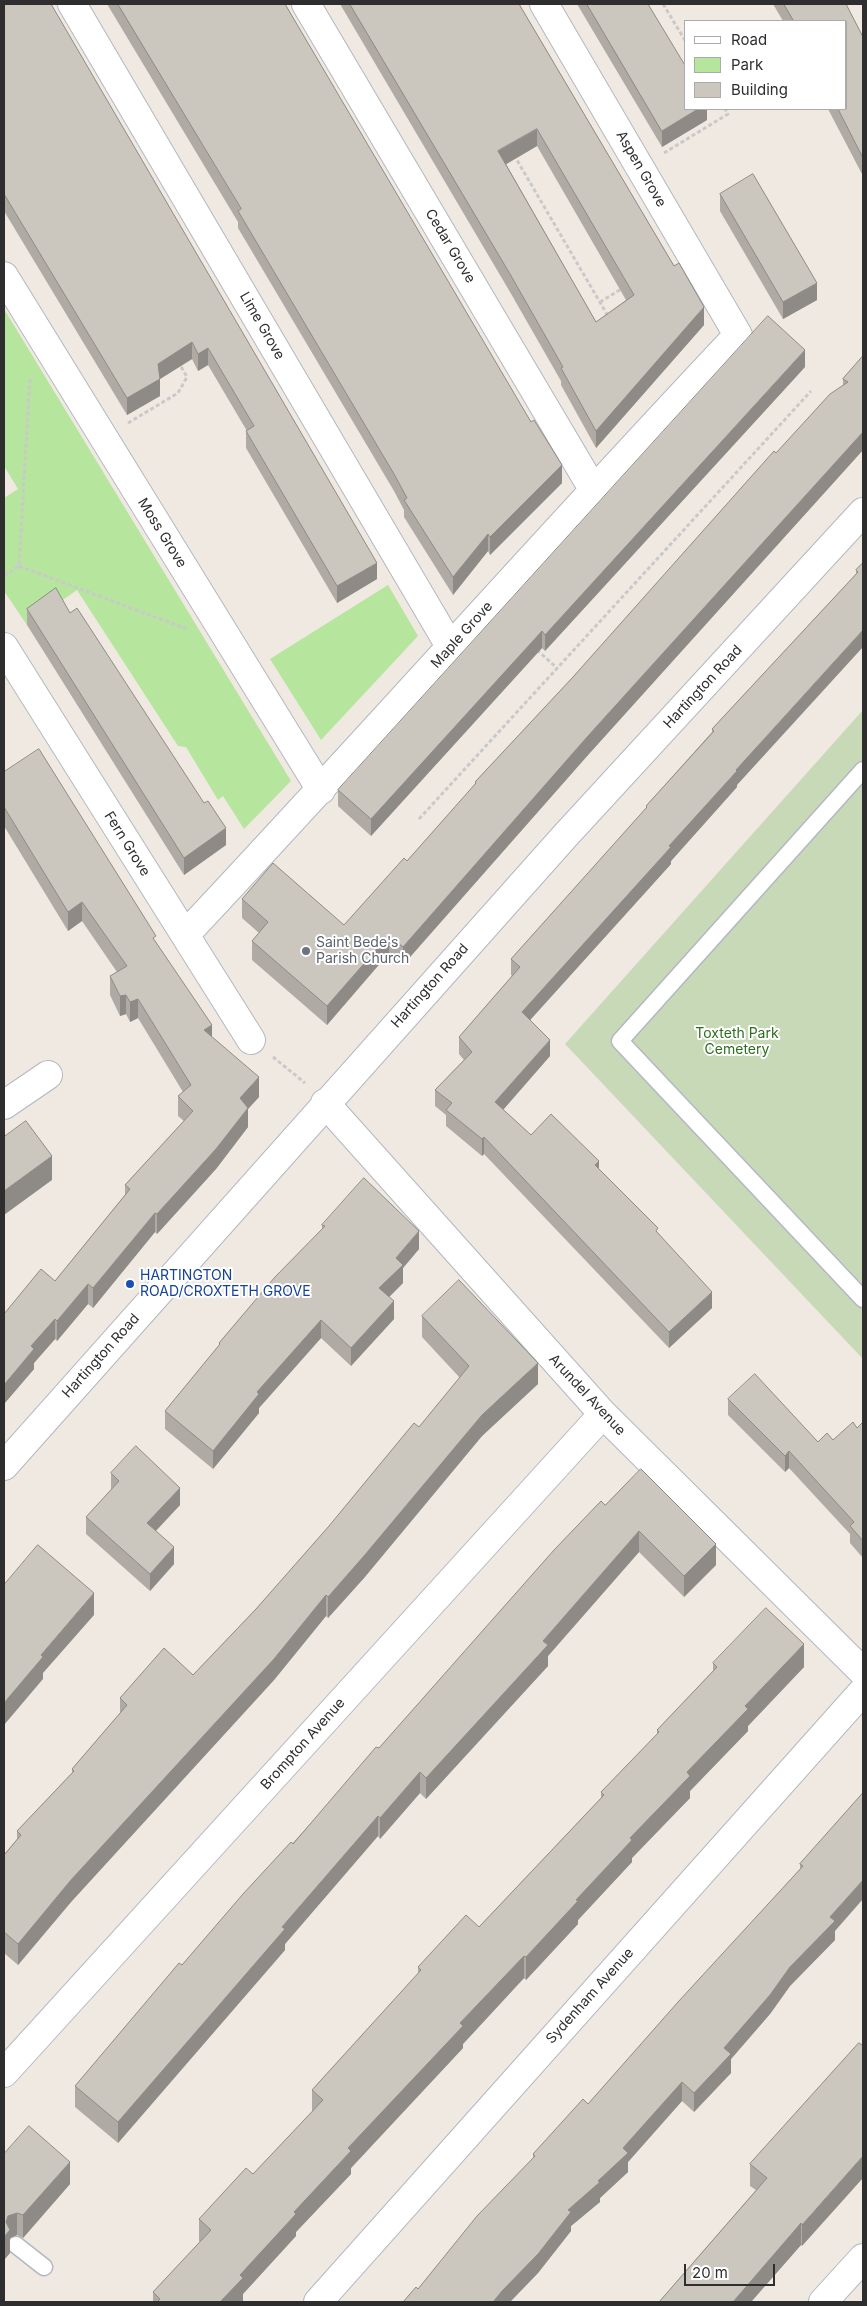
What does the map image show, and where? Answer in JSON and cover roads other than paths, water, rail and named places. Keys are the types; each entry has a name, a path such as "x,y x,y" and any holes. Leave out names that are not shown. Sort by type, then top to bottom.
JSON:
{"street":[{"name":"Lime Grove","path":"72,4 451,648"},
{"name":"Cedar Grove","path":"306,4 593,489"},
{"name":"Aspen Grove","path":"544,4 738,335"},
{"name":"Moss Grove","path":"4,276 321,790"},
{"name":"Maple Grove","path":"185,935 451,648 593,489 738,335"},
{"name":"Hartington Road","path":"4,1466 325,1103 565,836 863,512"},
{"name":"Fern Grove","path":"4,647 251,1040"},
{"path":"4,1105 48,1075"},
{"name":"Arundel Avenue","path":"325,1103 603,1414 863,1672"},
{"name":"Brompton Avenue","path":"4,2073 603,1414"},
{"name":"Sydenham Avenue","path":"318,2302 863,1691"},
{"path":"823,2302 863,2258"}],"lane":[{"path":"863,770 620,1041 863,1299"},
{"path":"16,2245 44,2267"}],"place":[{"name":"Saint Bede's Parish Church","path":"306,951"},
{"name":"HARTINGTON ROAD/CROXTETH GROVE","path":"130,1284"}],"park label":[{"name":"Toxteth Park Cemetery","path":"737,1042"}]}
